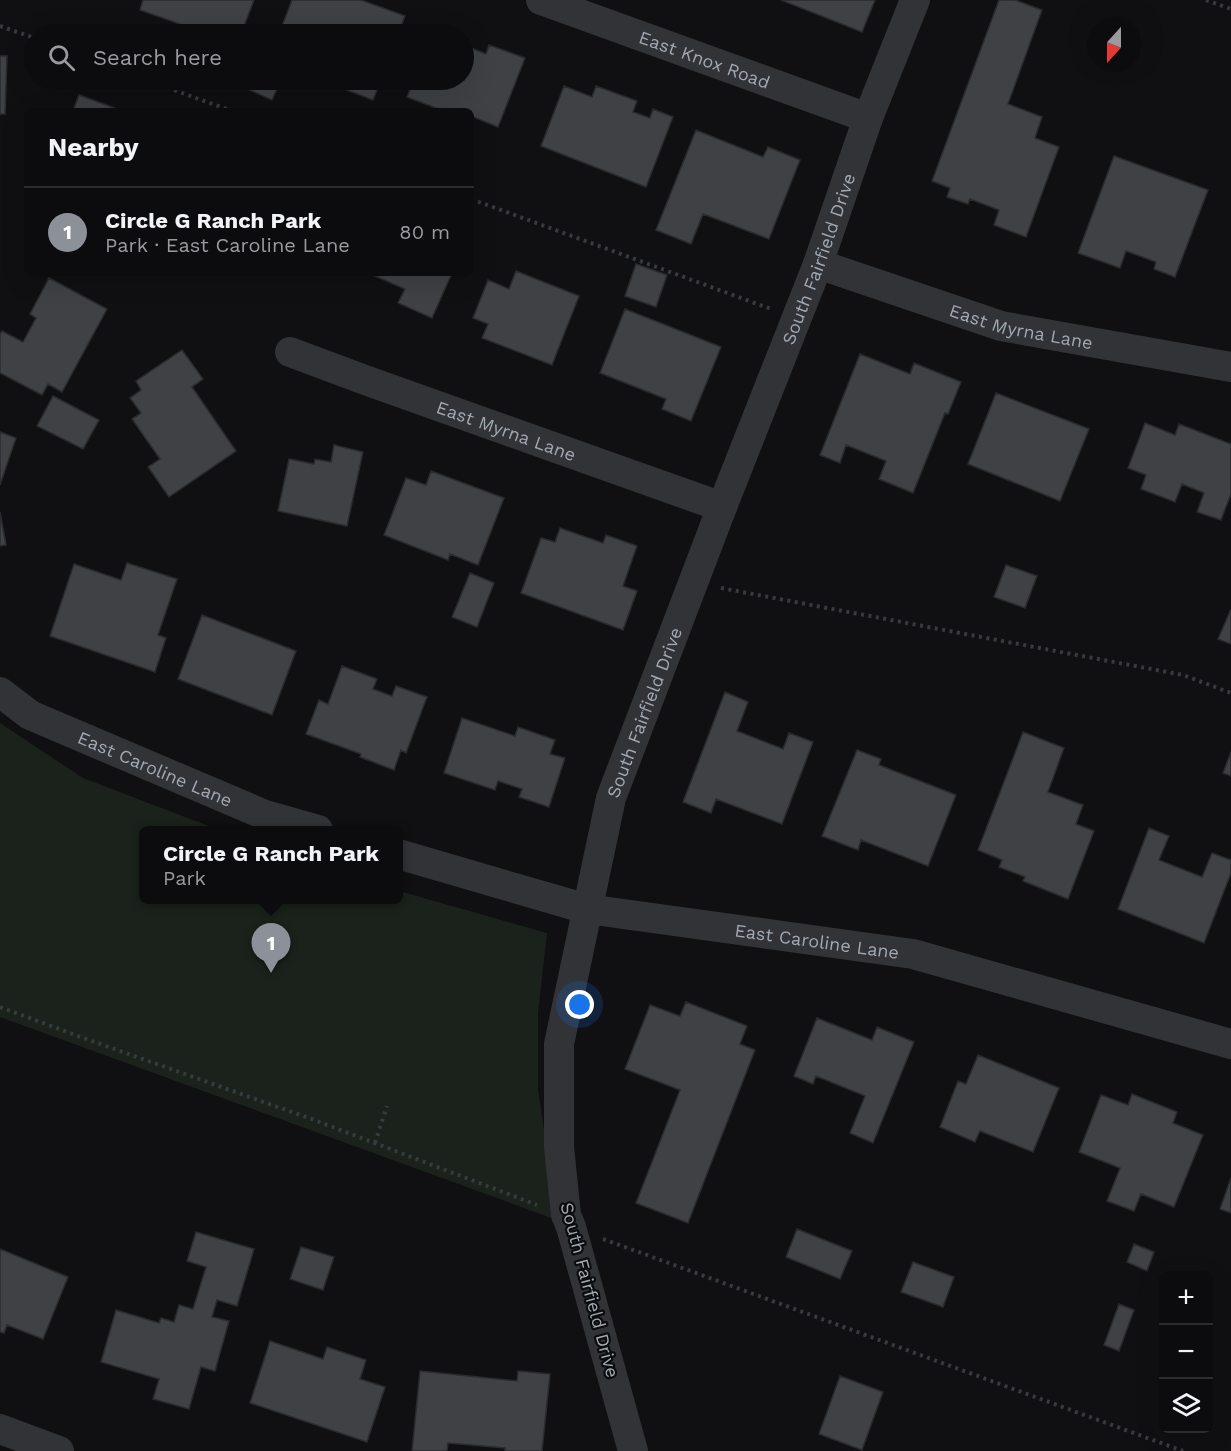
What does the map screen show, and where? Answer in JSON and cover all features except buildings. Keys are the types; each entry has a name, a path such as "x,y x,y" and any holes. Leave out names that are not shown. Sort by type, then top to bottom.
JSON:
{"street":[{"name":"East Knox Road","path":"541,0 868,118"},
{"name":"South Fairfield Drive","path":"633,1451 569,1221 559,1147 559,1044 611,798 722,507 819,264 868,118 915,0"},
{"name":"East Myrna Lane","path":"819,264 1000,326 1231,368"},
{"name":"East Myrna Lane","path":"290,352 722,507"},
{"name":"East Caroline Lane","path":"0,692 30,715 265,815 301,826"},
{"name":"East Caroline Lane","path":"403,855 587,909 913,954 1229,1037"},
{"path":"0,1429 59,1451"}],"path":[{"path":"1206,0 1231,9"},
{"path":"0,26 24,34"},
{"path":"174,90 224,108"},
{"path":"474,200 797,319"},
{"path":"693,582 1183,675 1231,693"},
{"path":"0,1007 309,1118 569,1221 1183,1451"},
{"path":"375,1143 387,1106"}],"shaded area":[{"path":"0,723 83,778 209,826 139,826 139,904 403,904 403,892 547,933 538,1013 538,1089 557,1220 0,1017"}],"place":[{"name":"Circle G Ranch Park","path":"271,973"}]}
